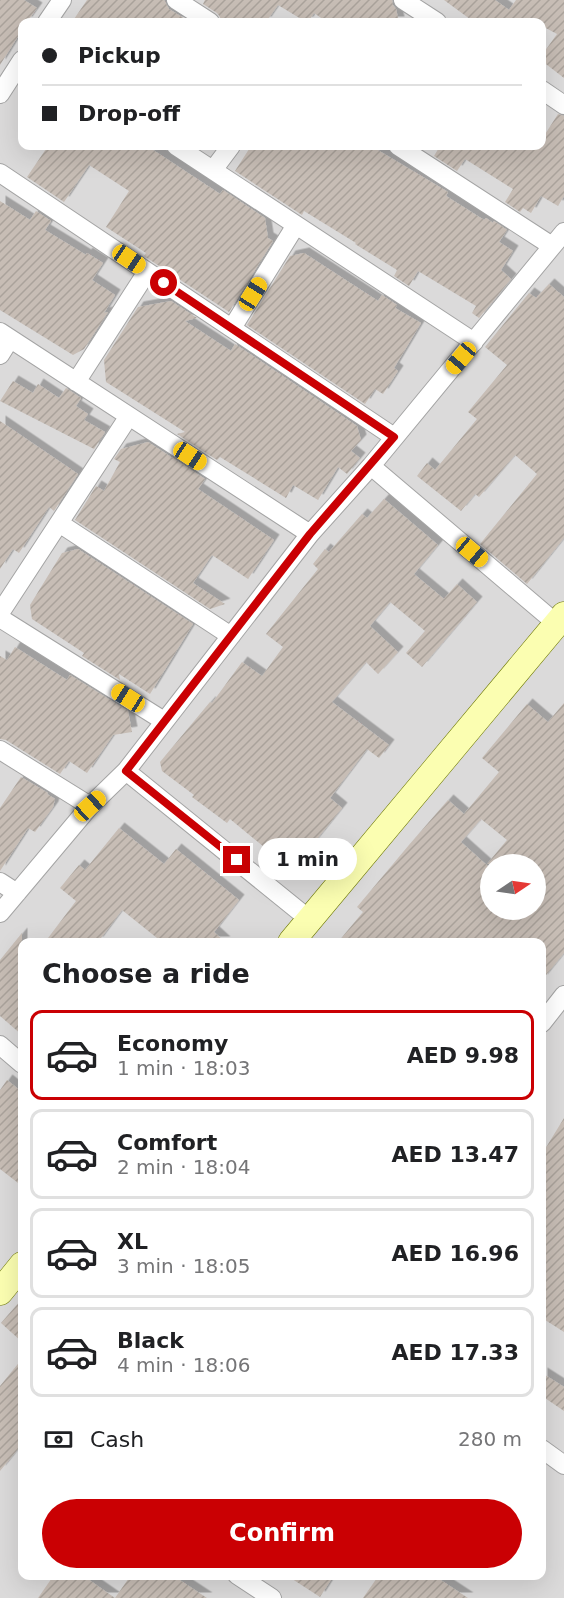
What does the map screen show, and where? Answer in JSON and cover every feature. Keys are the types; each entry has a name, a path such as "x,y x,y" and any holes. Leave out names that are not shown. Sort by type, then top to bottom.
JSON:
{"street":[{"path":"50,18 62,0"},
{"path":"176,0 204,18"},
{"path":"403,0 427,18"},
{"path":"0,94 18,66"},
{"path":"546,93 564,105"},
{"path":"182,150 474,342"},
{"path":"213,170 228,150"},
{"path":"404,150 552,246"},
{"path":"0,173 394,437"},
{"path":"232,328 296,225"},
{"path":"0,913 90,806 126,771 310,534 371,465 564,232"},
{"path":"76,382 147,272"},
{"path":"0,355 5,336 310,534"},
{"path":"0,613 129,416"},
{"path":"126,771 298,936 560,619 371,465"},
{"path":"59,523 231,636"},
{"path":"0,618 164,721"},
{"path":"0,750 90,806"},
{"path":"0,882 17,893"},
{"path":"546,1018 564,995"},
{"path":"0,1045 18,1061"},
{"path":"0,1292 18,1270"},
{"path":"546,1452 564,1465"},
{"path":"245,1580 272,1598"}],"shaded area":[{"path":"0,0 564,0 564,1598 0,1598"}],"building":[{"path":"0,0 24,0 37,8 30,18 18,18 18,36 0,65"},
{"path":"87,0 164,0 169,9 184,18 75,18"},
{"path":"205,0 392,0 398,18 321,18 314,13 311,18 299,18 278,5 269,18 220,18 217,13 203,4"},
{"path":"444,0 495,0 509,10 516,0 564,0 564,78 546,64 546,49 557,34 546,28 546,18 469,18"},
{"path":"558,114 564,116 564,196 558,206 541,196 531,213 523,208 520,212 505,202 513,189 465,159 457,171 434,156 438,150 546,150 546,133"},
{"path":"45,150 153,150 220,194 223,190 265,218 268,238 273,241 229,312 144,256 146,253 106,227 129,191 89,165 64,202 27,177"},
{"path":"248,150 378,150 448,192 446,196 484,220 486,218 493,223 494,221 507,230 499,242 513,251 501,270 511,279 479,318 472,313 476,306 418,271 409,286 394,276 397,270 304,211 302,215 235,171"},
{"path":"0,201 30,220 36,211 51,221 45,230 103,263 92,280 115,295 104,313 108,312 84,349 73,355 0,310"},
{"path":"304,253 378,301 382,295 397,305 395,308 421,323 394,368 398,371 383,394 375,389 365,404 247,325 290,256"},
{"path":"549,284 564,297 564,538 527,584 480,544 537,474 515,455 479,497 475,494 461,511 417,476 427,463 435,470 477,419 468,412 507,365 485,347 529,293 536,298"},
{"path":"171,301 197,318 185,321 231,351 235,344 357,426 361,440 351,451 360,458 347,474 338,467 318,500 293,485 286,498 220,457 217,460 177,434 185,432 106,382 104,360 138,307"},
{"path":"13,381 33,393 38,384 59,398 66,388 81,398 76,406 88,414 84,420 105,432 94,449 0,401"},
{"path":"0,421 78,474 54,511 49,507 19,553 13,549 0,569"},
{"path":"148,442 205,479 198,489 274,540 248,579 212,555 193,583 225,604 210,609 75,520 96,486 104,491 120,462 114,459 121,449"},
{"path":"384,499 438,545 414,574 444,599 457,584 477,602 422,667 406,653 425,631 390,602 370,626 398,652 378,674 366,662 332,702 389,745 379,758 367,749 330,798 342,808 292,870 230,819 227,823 192,797 194,795 162,771 160,762 210,702 212,703 242,662 262,676 283,647 266,634 318,569 313,564 325,549 329,552 362,514 367,518"},
{"path":"78,549 193,624 150,694 119,674 120,680 82,656 84,653 32,619 30,605 62,553"},
{"path":"15,647 67,680 70,675 128,711 132,732 113,735 87,773 69,761 60,774 6,740 0,739 0,656 7,660"},
{"path":"564,703 564,953 546,975 546,938 341,938 363,912 357,907 448,800 464,814 499,772 482,758 527,704 548,722"},
{"path":"21,777 55,799 53,807 35,832 28,828 0,871 0,808"},
{"path":"119,828 164,864 176,849 239,900 214,932 221,938 157,938 122,910 101,938 48,938 76,901 60,888 79,865 85,870"},
{"path":"22,933 22,938 18,938 18,1032 0,1016 0,960"},
{"path":"7,1080 18,1089 18,1183 0,1169 0,1090"},
{"path":"564,1118 564,1332 546,1321 546,1147"},
{"path":"18,1304 18,1338 1,1323"},
{"path":"18,1364 18,1449 0,1471 0,1386"},
{"path":"546,1376 564,1387 564,1411 546,1399"},
{"path":"51,1580 89,1580 115,1598 38,1598"},
{"path":"128,1580 180,1580 207,1598 115,1598"},
{"path":"294,1580 331,1580 320,1597"},
{"path":"376,1580 441,1580 468,1598 363,1598"}],"route":[{"path":"164,283 394,437 310,534 126,771 237,860"}]}
